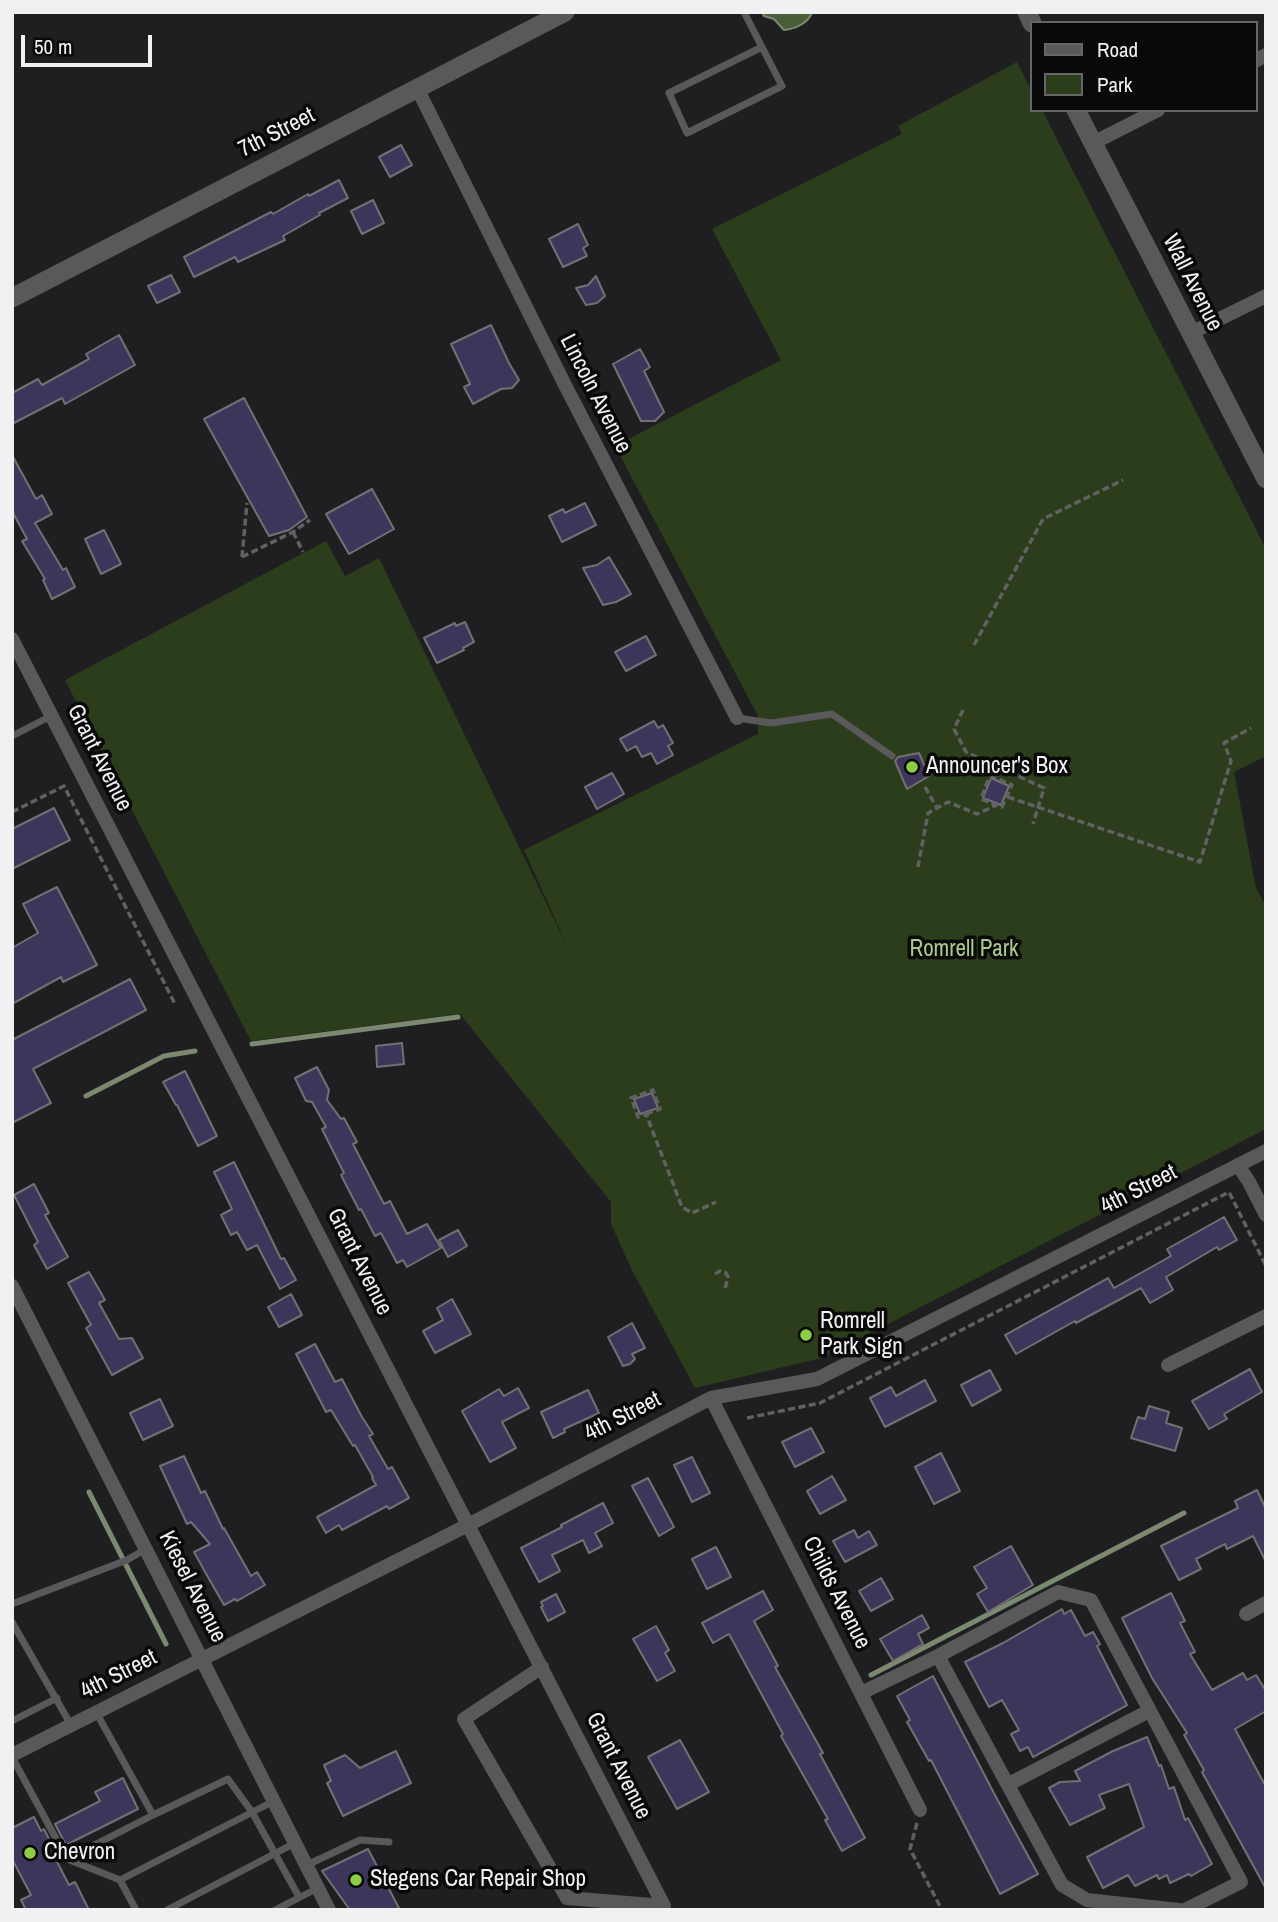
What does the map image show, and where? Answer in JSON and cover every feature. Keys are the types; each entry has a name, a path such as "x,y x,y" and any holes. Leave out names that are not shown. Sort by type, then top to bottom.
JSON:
{"street":[{"name":"7th Street","path":"12,298 565,12"},
{"name":"Lincoln Avenue","path":"417,88 565,385 737,718"},
{"name":"Wall Avenue","path":"1077,112 1266,478"},
{"path":"1093,143 1154,112"},
{"path":"1191,333 1266,296"},
{"name":"Grant Avenue","path":"12,639 542,1667 664,1906 567,1899 464,1719 542,1667"},
{"name":"4th Street","path":"12,1756 468,1525 711,1398 817,1380 1266,1151"},
{"path":"1238,1165 1266,1215"},
{"name":"Kiesel Avenue","path":"12,1286 329,1910"},
{"path":"1168,1365 1266,1316"},
{"name":"Childs Avenue","path":"711,1398 920,1810"},
{"path":"861,1693 938,1656 1058,1592 1091,1600 1241,1882 1185,1910"},
{"path":"1246,1614 1266,1603"},
{"path":"938,1656 1062,1885 1087,1900 1179,1910"},
{"path":"1009,1784 1149,1711"}],"lane":[{"path":"744,12 762,47 782,86 687,133 669,93 762,47"},
{"path":"737,718 771,723 832,714 892,756"},
{"path":"12,736 51,716"},
{"path":"12,1604 127,1560 146,1549"},
{"path":"12,1622 71,1725"},
{"path":"12,1721 57,1698"},
{"path":"96,1712 153,1815"},
{"path":"12,1756 67,1859 120,1880 136,1910"},
{"path":"67,1859 228,1779 252,1812 299,1898"},
{"path":"120,1880 274,1801"},
{"path":"307,1866 360,1840 389,1842"},
{"path":"167,1910 295,1843"},
{"path":"275,1910 318,1888"}],"path":[{"path":"975,645 1043,519 1123,480"},
{"path":"247,503 243,556 293,532 310,520"},
{"path":"293,532 303,552"},
{"path":"963,710 954,729 966,752 1044,788 1033,824"},
{"path":"1008,797 1200,862 1231,761 1224,743 1251,728"},
{"path":"989,762 998,778"},
{"path":"990,775 1012,785 1008,797 1002,807 981,799 990,775"},
{"path":"12,812 64,786 175,1004"},
{"path":"925,787 937,808"},
{"path":"918,867 928,813 948,802 977,814 997,805"},
{"path":"653,1090 660,1109 646,1114 638,1117 631,1098 653,1090"},
{"path":"646,1114 682,1207 692,1213 716,1202"},
{"path":"747,1418 820,1403 1229,1192 1266,1266"},
{"path":"715,1274 720,1271 726,1273 728,1277 725,1289"},
{"path":"920,1810 910,1849 942,1910"}],"green space":[{"name":"Romrell Park","path":"1017,62 1030,88 1030,112 1043,112 1266,549 1266,756 1234,772 1256,888 1266,906 1266,1129 822,1358 695,1388 632,1270 611,1224 611,1202 460,1014 251,1041 65,680 326,541 345,576 379,558 570,952 524,850 758,734 758,716 615,446 781,360 712,229 902,134 898,126"}],"shaded area":[{"path":"762,12 812,12 801,25 784,30 774,19 764,16"}],"building":[{"path":"401,145 412,165 390,177 379,157"},
{"path":"339,180 348,198 283,236 285,240 238,262 235,257 194,277 184,257"},
{"path":"373,200 384,223 362,234 351,211"},
{"path":"578,224 588,245 583,248 587,256 563,267 549,239"},
{"path":"171,275 180,292 157,303 148,286"},
{"path":"596,276 605,296 597,303 586,305 576,288 588,285"},
{"path":"491,325 519,380 512,388 501,389 473,404 464,387 470,384 451,344"},
{"path":"119,335 135,365 65,404 62,398 12,424 12,393 38,379 42,385 89,359 86,354"},
{"path":"640,349 650,367 644,371 664,412 655,421 641,421 613,364"},
{"path":"244,398 307,517 289,530 269,536 204,419"},
{"path":"12,455 36,499 42,495 52,514 35,523 63,570 66,568 75,587 52,599 43,580 45,579 22,541 27,539 12,511"},
{"path":"372,489 394,529 349,554 326,514"},
{"path":"585,503 596,525 562,542 549,516 563,509 565,513"},
{"path":"104,530 121,564 101,574 85,539"},
{"path":"609,557 631,594 603,605 583,568 597,565"},
{"path":"465,622 474,642 437,663 424,638 455,623 456,626"},
{"path":"646,636 656,655 626,671 615,652"},
{"path":"654,721 658,728 663,725 673,743 668,746 673,755 657,764 651,753 642,757 636,746 627,751 620,739"},
{"name":"Announcer's Box","path":"919,753 929,776 907,789 895,761 898,757"},
{"path":"612,773 624,794 597,809 585,787"},
{"path":"991,778 1009,786 1001,805 983,798"},
{"path":"54,808 70,840 12,869 12,829"},
{"path":"57,887 97,965 63,982 61,977 12,1004 12,948 38,933 23,904"},
{"path":"130,979 146,1010 33,1069 51,1103 12,1123 12,1040"},
{"path":"402,1043 404,1064 377,1067 376,1046"},
{"path":"317,1067 329,1090 327,1100 341,1119 344,1118 357,1142 353,1144 384,1204 390,1201 407,1234 427,1224 441,1248 407,1267 403,1260 397,1263 381,1233 375,1236 341,1175 344,1173 322,1129 326,1127 312,1102 306,1101 295,1078"},
{"path":"185,1071 217,1136 198,1146 163,1082"},
{"path":"652,1093 658,1108 640,1114 634,1099"},
{"path":"234,1162 281,1259 284,1258 296,1280 280,1289 257,1245 247,1250 237,1232 231,1235 221,1215 232,1209 214,1172"},
{"path":"34,1184 49,1213 45,1215 68,1257 47,1269 34,1245 38,1242 14,1195"},
{"path":"1224,1217 1237,1240 1219,1250 1217,1247 1166,1277 1173,1290 1150,1303 1141,1288 1016,1354 1005,1335 1108,1278 1114,1288 1171,1256 1167,1249"},
{"path":"458,1230 467,1246 448,1257 439,1240"},
{"path":"89,1272 105,1300 99,1303 119,1339 132,1338 143,1358 112,1375 86,1328 91,1325 68,1283"},
{"path":"291,1294 302,1315 279,1327 268,1307"},
{"path":"452,1299 471,1334 435,1353 423,1331 443,1320 437,1308"},
{"path":"632,1323 645,1348 632,1354 635,1359 623,1366 608,1337"},
{"path":"315,1344 335,1382 342,1379 373,1434 369,1436 388,1469 392,1467 409,1498 389,1509 387,1506 342,1530 339,1525 326,1533 317,1517 376,1485 355,1445 353,1446 331,1410 326,1412 296,1354"},
{"path":"1250,1369 1262,1392 1224,1414 1227,1419 1209,1429 1192,1401"},
{"path":"990,1370 1001,1390 972,1406 961,1385"},
{"path":"925,1380 936,1401 885,1427 870,1398 891,1387 896,1396"},
{"path":"518,1388 529,1408 502,1422 516,1448 490,1462 462,1411 499,1389 504,1396"},
{"path":"588,1390 599,1413 564,1429 565,1432 553,1438 541,1412"},
{"path":"160,1399 173,1426 143,1440 130,1413"},
{"path":"1149,1406 1169,1412 1166,1423 1182,1428 1175,1451 1131,1438 1138,1417 1145,1419"},
{"path":"811,1428 824,1452 795,1467 782,1442"},
{"path":"941,1453 960,1491 934,1504 915,1467"},
{"path":"184,1456 201,1493 205,1491 223,1529 251,1576 257,1572 265,1585 237,1601 235,1599 224,1605 209,1579 194,1552 210,1544 191,1522 187,1524 160,1466"},
{"path":"692,1457 710,1493 692,1502 674,1465"},
{"path":"832,1476 846,1500 820,1514 807,1491"},
{"path":"648,1478 674,1527 659,1536 632,1486"},
{"path":"1257,1490 1266,1509 1266,1562 1253,1536 1227,1549 1225,1544 1196,1559 1201,1569 1179,1580 1161,1546 1238,1508 1235,1501"},
{"path":"603,1503 613,1523 595,1533 602,1546 589,1553 583,1540 552,1555 560,1571 539,1582 521,1548"},
{"path":"854,1530 858,1538 869,1531 877,1545 845,1562 833,1541"},
{"path":"1011,1546 1033,1585 988,1612 977,1594 987,1588 974,1567"},
{"path":"716,1547 731,1577 707,1589 692,1559"},
{"path":"881,1578 893,1599 871,1611 859,1591"},
{"path":"763,1591 773,1610 754,1621 778,1666 775,1667 823,1753 820,1754 865,1838 842,1851 825,1820 828,1819 781,1736 783,1734 729,1634 713,1643 702,1623"},
{"path":"1171,1593 1185,1621 1180,1623 1195,1652 1190,1654 1212,1690 1243,1673 1247,1680 1256,1675 1266,1691 1266,1711 1235,1729 1266,1787 1266,1889 1202,1772 1204,1770 1184,1735 1187,1733 1152,1678 1122,1618"},
{"path":"556,1594 565,1612 548,1621 541,1602"},
{"path":"1062,1609 1064,1614 1071,1610 1085,1636 1093,1632 1100,1644 1097,1646 1127,1705 1033,1757 1028,1747 1020,1751 1011,1734 1019,1730 1002,1700 989,1707 965,1662"},
{"path":"922,1615 929,1628 918,1634 923,1644 893,1661 880,1639"},
{"path":"656,1626 669,1650 665,1653 675,1671 657,1681 633,1639"},
{"path":"933,1676 1038,1874 1000,1894 931,1760 929,1761 907,1722 910,1720 897,1696"},
{"path":"1147,1737 1169,1789 1174,1787 1185,1820 1188,1818 1212,1864 1191,1876 1189,1874 1170,1883 1167,1875 1159,1879 1157,1875 1135,1886 1128,1875 1103,1888 1087,1857 1144,1827 1129,1784 1099,1795 1105,1808 1070,1825 1049,1788 1060,1782 1080,1781 1075,1771"},
{"path":"680,1740 709,1792 677,1809 648,1757"},
{"path":"396,1751 411,1783 343,1816 327,1783 331,1781 324,1765 345,1755 360,1768"},
{"path":"123,1778 138,1809 66,1845 55,1824 100,1801 95,1792"},
{"path":"34,1817 41,1831 44,1829 69,1885 75,1882 89,1910 26,1910 21,1900 31,1895 12,1859 12,1828"},
{"name":"Stegens Car Repair Shop","path":"368,1849 400,1910 350,1910 322,1871"}],"waterway":[{"path":"252,1044 458,1017"},
{"path":"86,1096 164,1056 195,1051"},
{"path":"89,1492 166,1644"},
{"path":"871,1675 1184,1513"}],"place":[{"name":"Announcer's Box","path":"912,767"},
{"name":"Romrell Park Sign","path":"806,1335"},
{"name":"Chevron","path":"30,1853"},
{"name":"Stegens Car Repair Shop","path":"356,1880"}]}
